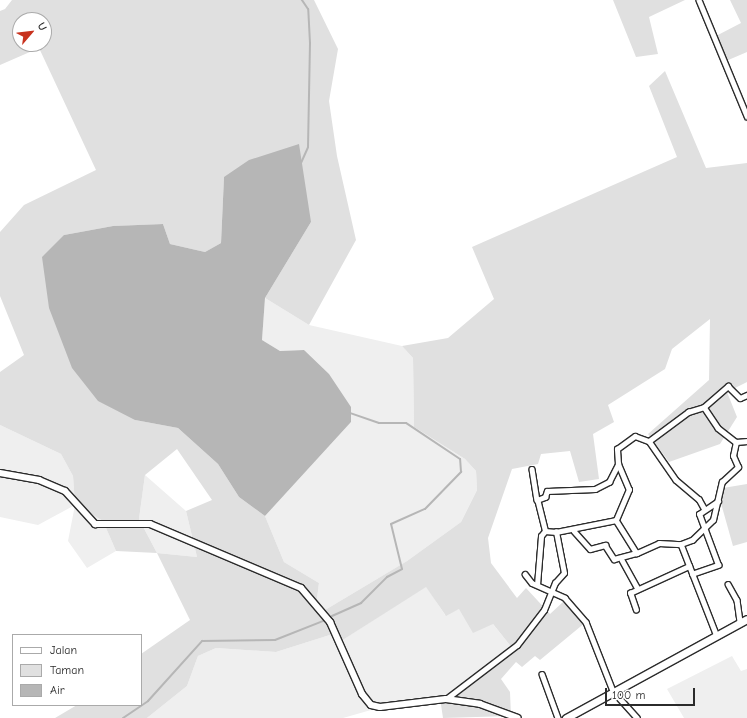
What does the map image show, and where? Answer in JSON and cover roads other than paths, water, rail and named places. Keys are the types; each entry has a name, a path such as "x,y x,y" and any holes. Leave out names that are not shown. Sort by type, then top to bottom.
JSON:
{"main road":[{"path":"566,718 612,691 744,620"}],"street":[{"path":"699,0 747,116"},
{"path":"648,441 688,412 704,407 728,386 740,398 747,395"},
{"path":"704,407 718,428 736,442 747,441"},
{"path":"616,520 629,490 618,464 617,449 635,436 648,441 676,480 699,499 704,508"},
{"path":"574,531 590,549 605,545 614,559 622,560 660,543 681,544 706,530 718,501 722,482 738,467 733,456 736,442"},
{"path":"538,500 545,497 547,491 595,489 609,482 618,464"},
{"path":"532,469 545,531"},
{"path":"0,473 39,480 65,491 95,524 150,524 301,588 318,603 330,622 362,694 371,705 380,707 446,699 488,706 518,718"},
{"path":"692,574 718,565 699,514 704,508 718,501"},
{"path":"545,531 574,531 586,524 616,520"},
{"path":"616,520 637,553"},
{"path":"537,585 541,536 545,531"},
{"path":"446,699 517,645 544,610 552,589 564,573 556,532"},
{"path":"681,544 716,634"},
{"path":"622,560 638,589"},
{"path":"636,610 629,594 689,566"},
{"path":"526,574 537,585 552,589 565,598 590,627 612,691 637,718"},
{"path":"728,584 737,600 744,620"},
{"path":"542,674 558,718"}],"water":[{"path":"299,144 311,222 265,298 262,340 280,351 304,350 329,374 351,407 351,422 265,516 239,497 218,464 178,428 135,420 98,401 72,368 49,308 42,257 64,235 113,226 163,224 170,244 205,252 221,243 224,177 249,160"}],"waterway":[{"path":"301,163 308,147 310,43 308,9 302,0"},
{"path":"332,616 361,603 387,577 402,569 391,524 425,509 461,472 460,459 406,423 379,423 350,413"},
{"path":"142,705 148,701 202,641 275,640 323,621"},
{"path":"123,718 141,706"}]}
